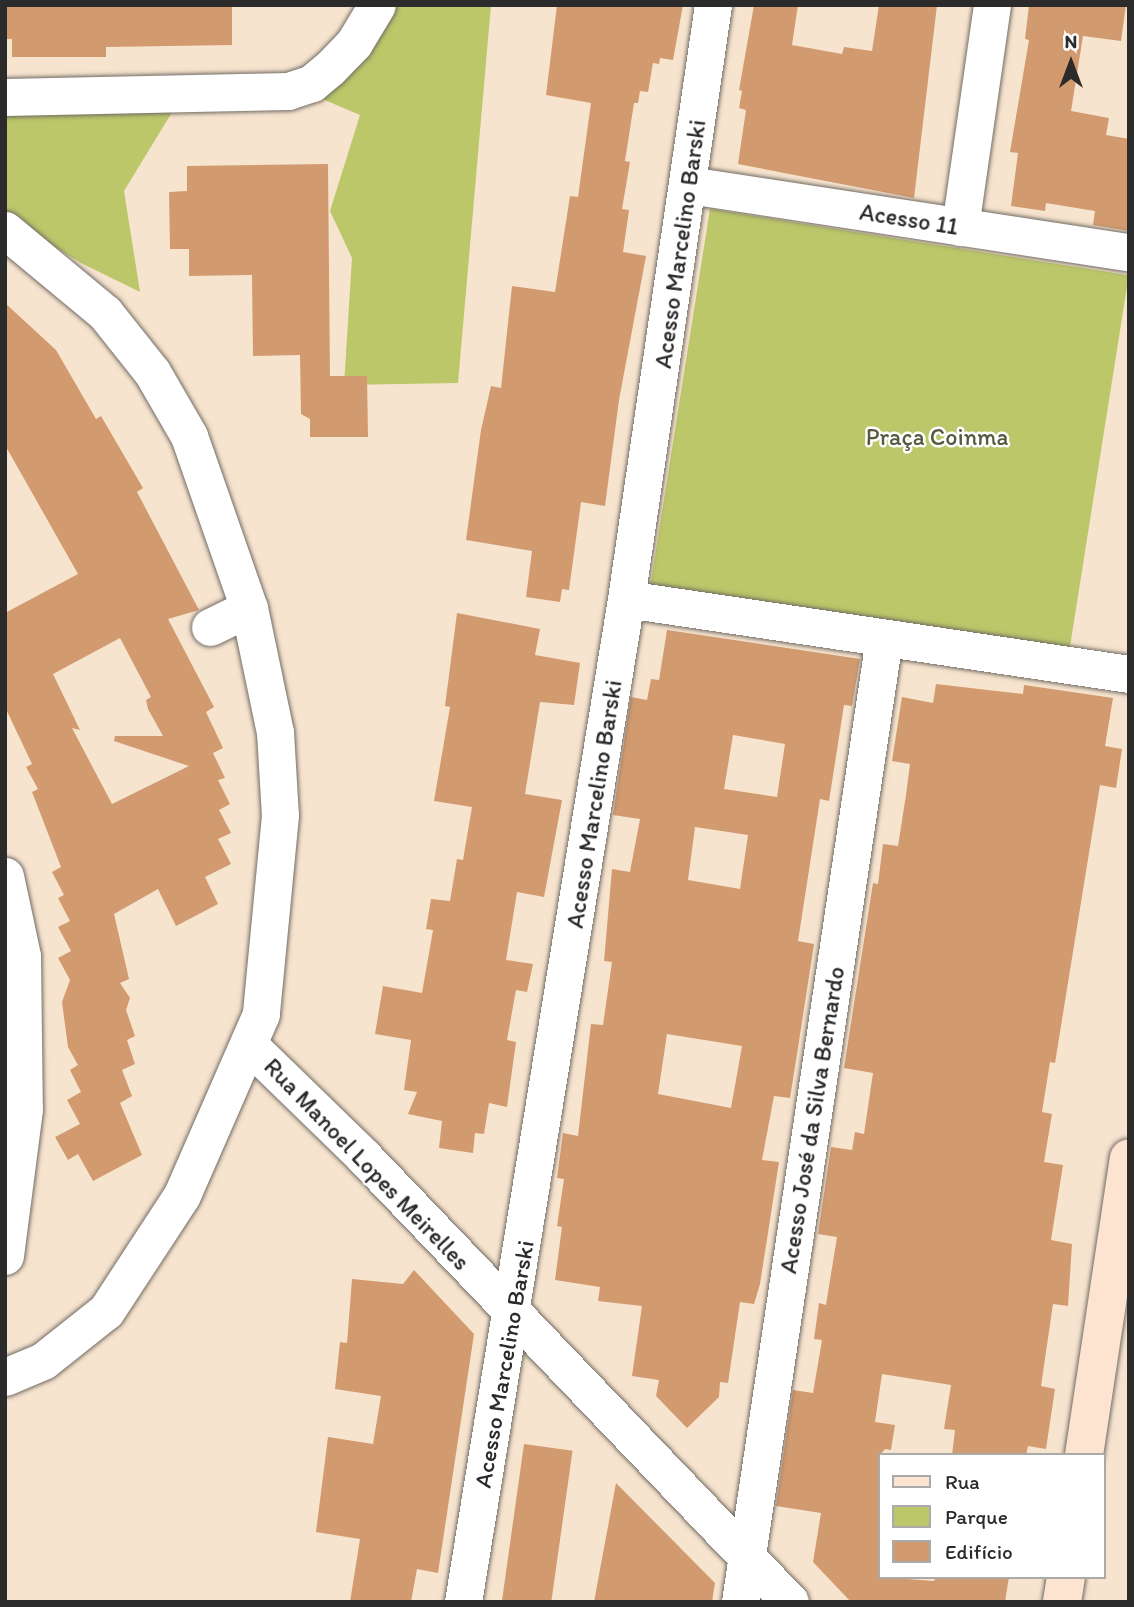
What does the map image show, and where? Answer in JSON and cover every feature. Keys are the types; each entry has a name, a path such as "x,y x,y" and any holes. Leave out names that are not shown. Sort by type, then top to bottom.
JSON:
{"main road":[{"path":"1084,1453 1129,1158"},
{"path":"1062,1602 1066,1579"}],"street":[{"path":"5,97 288,91 312,83 330,68 354,43 377,5"},
{"name":"Acesso Marcelino Barski","path":"463,1602 513,1315 626,599 689,186 713,5"},
{"path":"960,227 992,5"},
{"name":"Acesso 11","path":"689,186 1129,252"},
{"name":"Rua Manoel Lopes Meirelles","path":"5,230 105,313 152,372 205,476 249,608 275,732 280,815 268,971 250,1046 364,1157 790,1602"},
{"path":"626,599 1129,674"},
{"path":"210,627 249,608"},
{"name":"Acesso José da Silva Bernardo","path":"740,1602 884,638"},
{"path":"5,876 22,956 24,1109 5,1256"},
{"path":"5,1377 44,1361 106,1311 183,1195 250,1046"}],"green space":[{"path":"371,5 491,5 458,383 344,385 352,258 330,211 360,115 320,98"},
{"path":"177,104 124,191 140,292 81,263 5,216 5,108"},
{"name":"Praça Coinma","path":"710,209 1129,275 1069,653 650,586"}],"building":[{"path":"5,5 232,5 232,45 106,47 106,57 12,57 12,39 5,39"},
{"path":"557,5 683,5 673,60 660,58 659,64 653,63 648,92 640,91 638,103 634,103 625,161 630,162 622,209 629,210 623,252 646,256 619,400 605,506 581,502 569,590 562,589 560,602 526,597 532,551 466,540 481,430 491,386 501,388 512,286 555,292 570,196 578,197 591,103 546,95"},
{"path":"754,5 798,5 792,45 842,54 844,47 872,51 879,5 937,5 914,198 738,164 746,110 739,108 742,91 739,90"},
{"path":"1029,5 1126,5 1121,41 1083,36 1071,111 1109,118 1106,135 1129,139 1129,231 1093,225 1095,211 1046,203 1045,211 1011,206 1018,153 1010,152 1029,40 1025,39"},
{"path":"328,164 330,376 367,376 368,437 310,437 310,419 301,414 300,355 253,356 252,275 189,276 189,249 170,249 169,192 187,191 187,166"},
{"path":"5,303 56,350 96,419 101,416 143,488 137,492 199,610 168,619 214,707 206,712 223,748 213,753 225,778 218,780 230,804 219,810 231,833 218,839 231,864 205,877 218,904 176,926 158,889 114,914 129,979 120,983 130,998 126,1010 135,1036 127,1040 135,1064 122,1070 132,1096 120,1103 142,1155 93,1181 78,1154 68,1160 55,1137 80,1124 67,1100 81,1092 70,1070 78,1065 68,1047 62,1002 70,980 58,958 71,951 58,927 70,921 58,898 64,895 52,872 61,867 32,792 38,789 26,767 32,764 5,707 5,613 78,574 5,445","holes":["120,638 151,697 146,700 148,709 163,736 115,736 114,741 189,766 112,804 72,728 80,730 53,674"]},
{"path":"457,613 540,629 535,655 580,663 574,705 540,702 525,794 562,800 544,897 517,892 506,960 533,964 527,992 516,990 507,1040 516,1042 507,1107 489,1103 484,1134 475,1133 473,1153 439,1148 442,1121 408,1114 417,1092 404,1090 411,1040 375,1034 383,986 422,993 433,930 426,929 431,899 450,901 457,859 463,860 472,807 434,801 450,707 445,706"},
{"path":"667,630 860,659 852,706 844,705 829,801 820,799 798,941 814,944 790,1098 774,1096 762,1160 779,1162 760,1284 754,1304 740,1302 728,1383 720,1382 719,1397 687,1428 656,1396 659,1380 632,1376 642,1306 598,1301 600,1287 555,1280 562,1227 557,1226 564,1179 557,1178 563,1133 578,1136 591,1024 603,1025 612,962 604,961 612,869 630,872 640,819 613,815 631,697 647,700 651,679 659,680","holes":["733,735 785,744 777,797 724,789","695,827 748,835 740,889 688,880","667,1034 742,1046 731,1108 658,1094"]},
{"path":"936,684 1023,694 1024,685 1113,698 1105,746 1122,749 1116,788 1100,785 1055,1063 1050,1062 1042,1112 1052,1114 1044,1162 1063,1165 1051,1240 1072,1244 1068,1306 1053,1304 1041,1386 1055,1389 1046,1449 1028,1446 1026,1453 952,1453 955,1430 944,1429 951,1385 882,1374 875,1422 895,1425 891,1450 885,1449 878,1453 878,1579 1009,1579 1005,1602 851,1602 813,1562 821,1513 776,1506 793,1390 813,1393 822,1340 814,1339 819,1303 826,1305 837,1237 818,1234 831,1147 852,1150 855,1132 864,1134 873,1073 844,1068 873,883 878,884 883,844 898,846 906,795 910,764 892,761 902,697 933,703"},
{"path":"414,1270 474,1334 438,1573 417,1569 411,1602 350,1602 360,1539 316,1532 328,1437 373,1444 381,1396 335,1389 340,1342 347,1343 352,1279 403,1284"},
{"path":"524,1444 573,1451 551,1602 502,1602"},
{"path":"616,1483 715,1583 712,1602 594,1602"}]}
